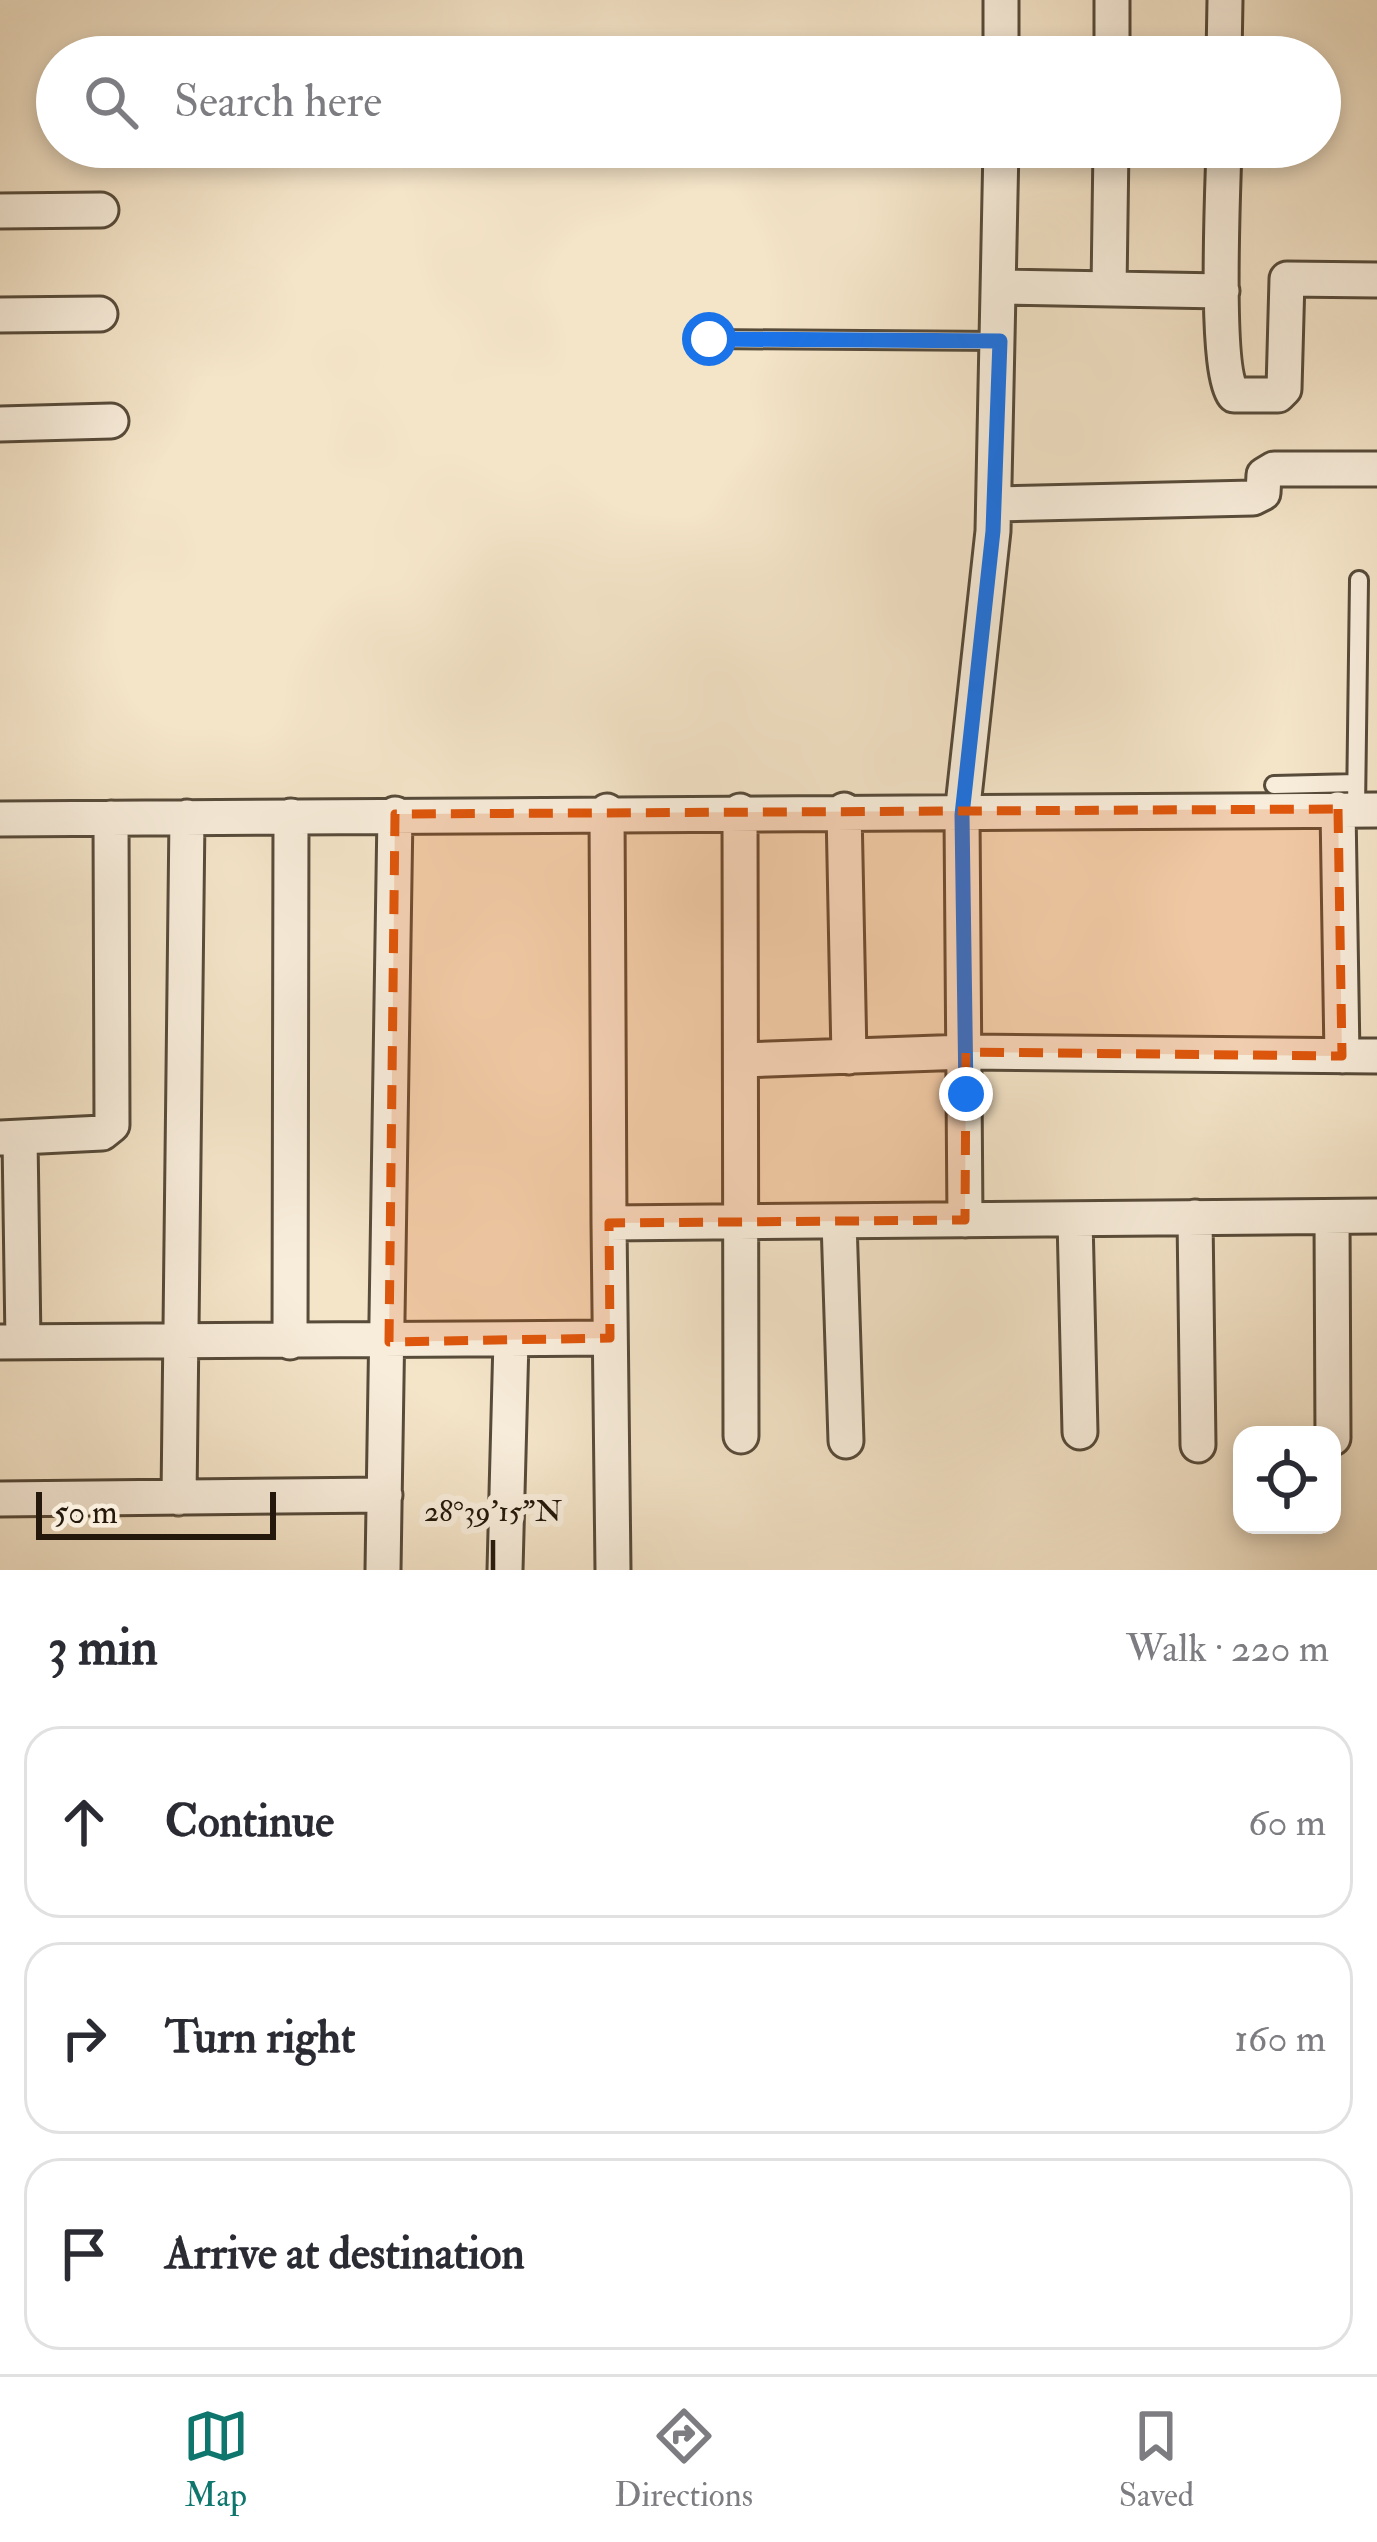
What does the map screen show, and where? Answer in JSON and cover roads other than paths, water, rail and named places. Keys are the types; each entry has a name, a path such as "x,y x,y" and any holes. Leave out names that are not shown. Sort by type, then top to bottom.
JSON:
{"street":[{"path":"1001,0 1001,36"},
{"path":"1112,0 1112,36"},
{"path":"1224,36 1225,0"},
{"path":"965,1220 962,815 994,505 1001,168"},
{"path":"1109,289 1111,168"},
{"path":"1224,168 1222,290 1228,390 1234,395 1278,395 1284,389 1287,279 1377,280"},
{"path":"0,211 101,210"},
{"path":"1000,287 1222,290"},
{"path":"0,315 100,314"},
{"path":"0,424 111,421"},
{"path":"994,505 1253,498 1263,493 1264,475 1274,469 1377,469"},
{"path":"0,819 844,810 962,815 1357,803 1342,1056"},
{"path":"844,810 850,1057"},
{"path":"607,811 613,1570"},
{"path":"740,811 741,1436"},
{"path":"383,1570 395,814"},
{"path":"290,1342 291,816"},
{"path":"179,1498 188,817"},
{"path":"110,818 112,1125 102,1133 10,1138 12,1342 610,1338"},
{"path":"742,1060 966,1052 1377,1055"},
{"path":"608,1223 1377,1216"},
{"path":"1196,1217 1198,1445"},
{"path":"1333,1217 1333,1426"},
{"path":"1075,1219 1080,1432"},
{"path":"839,1221 846,1441"},
{"path":"505,1570 511,1340"},
{"path":"0,1499 385,1495"}],"lane":[{"path":"709,339 1000,341"},
{"path":"1274,785 1357,803 1359,580"}]}
